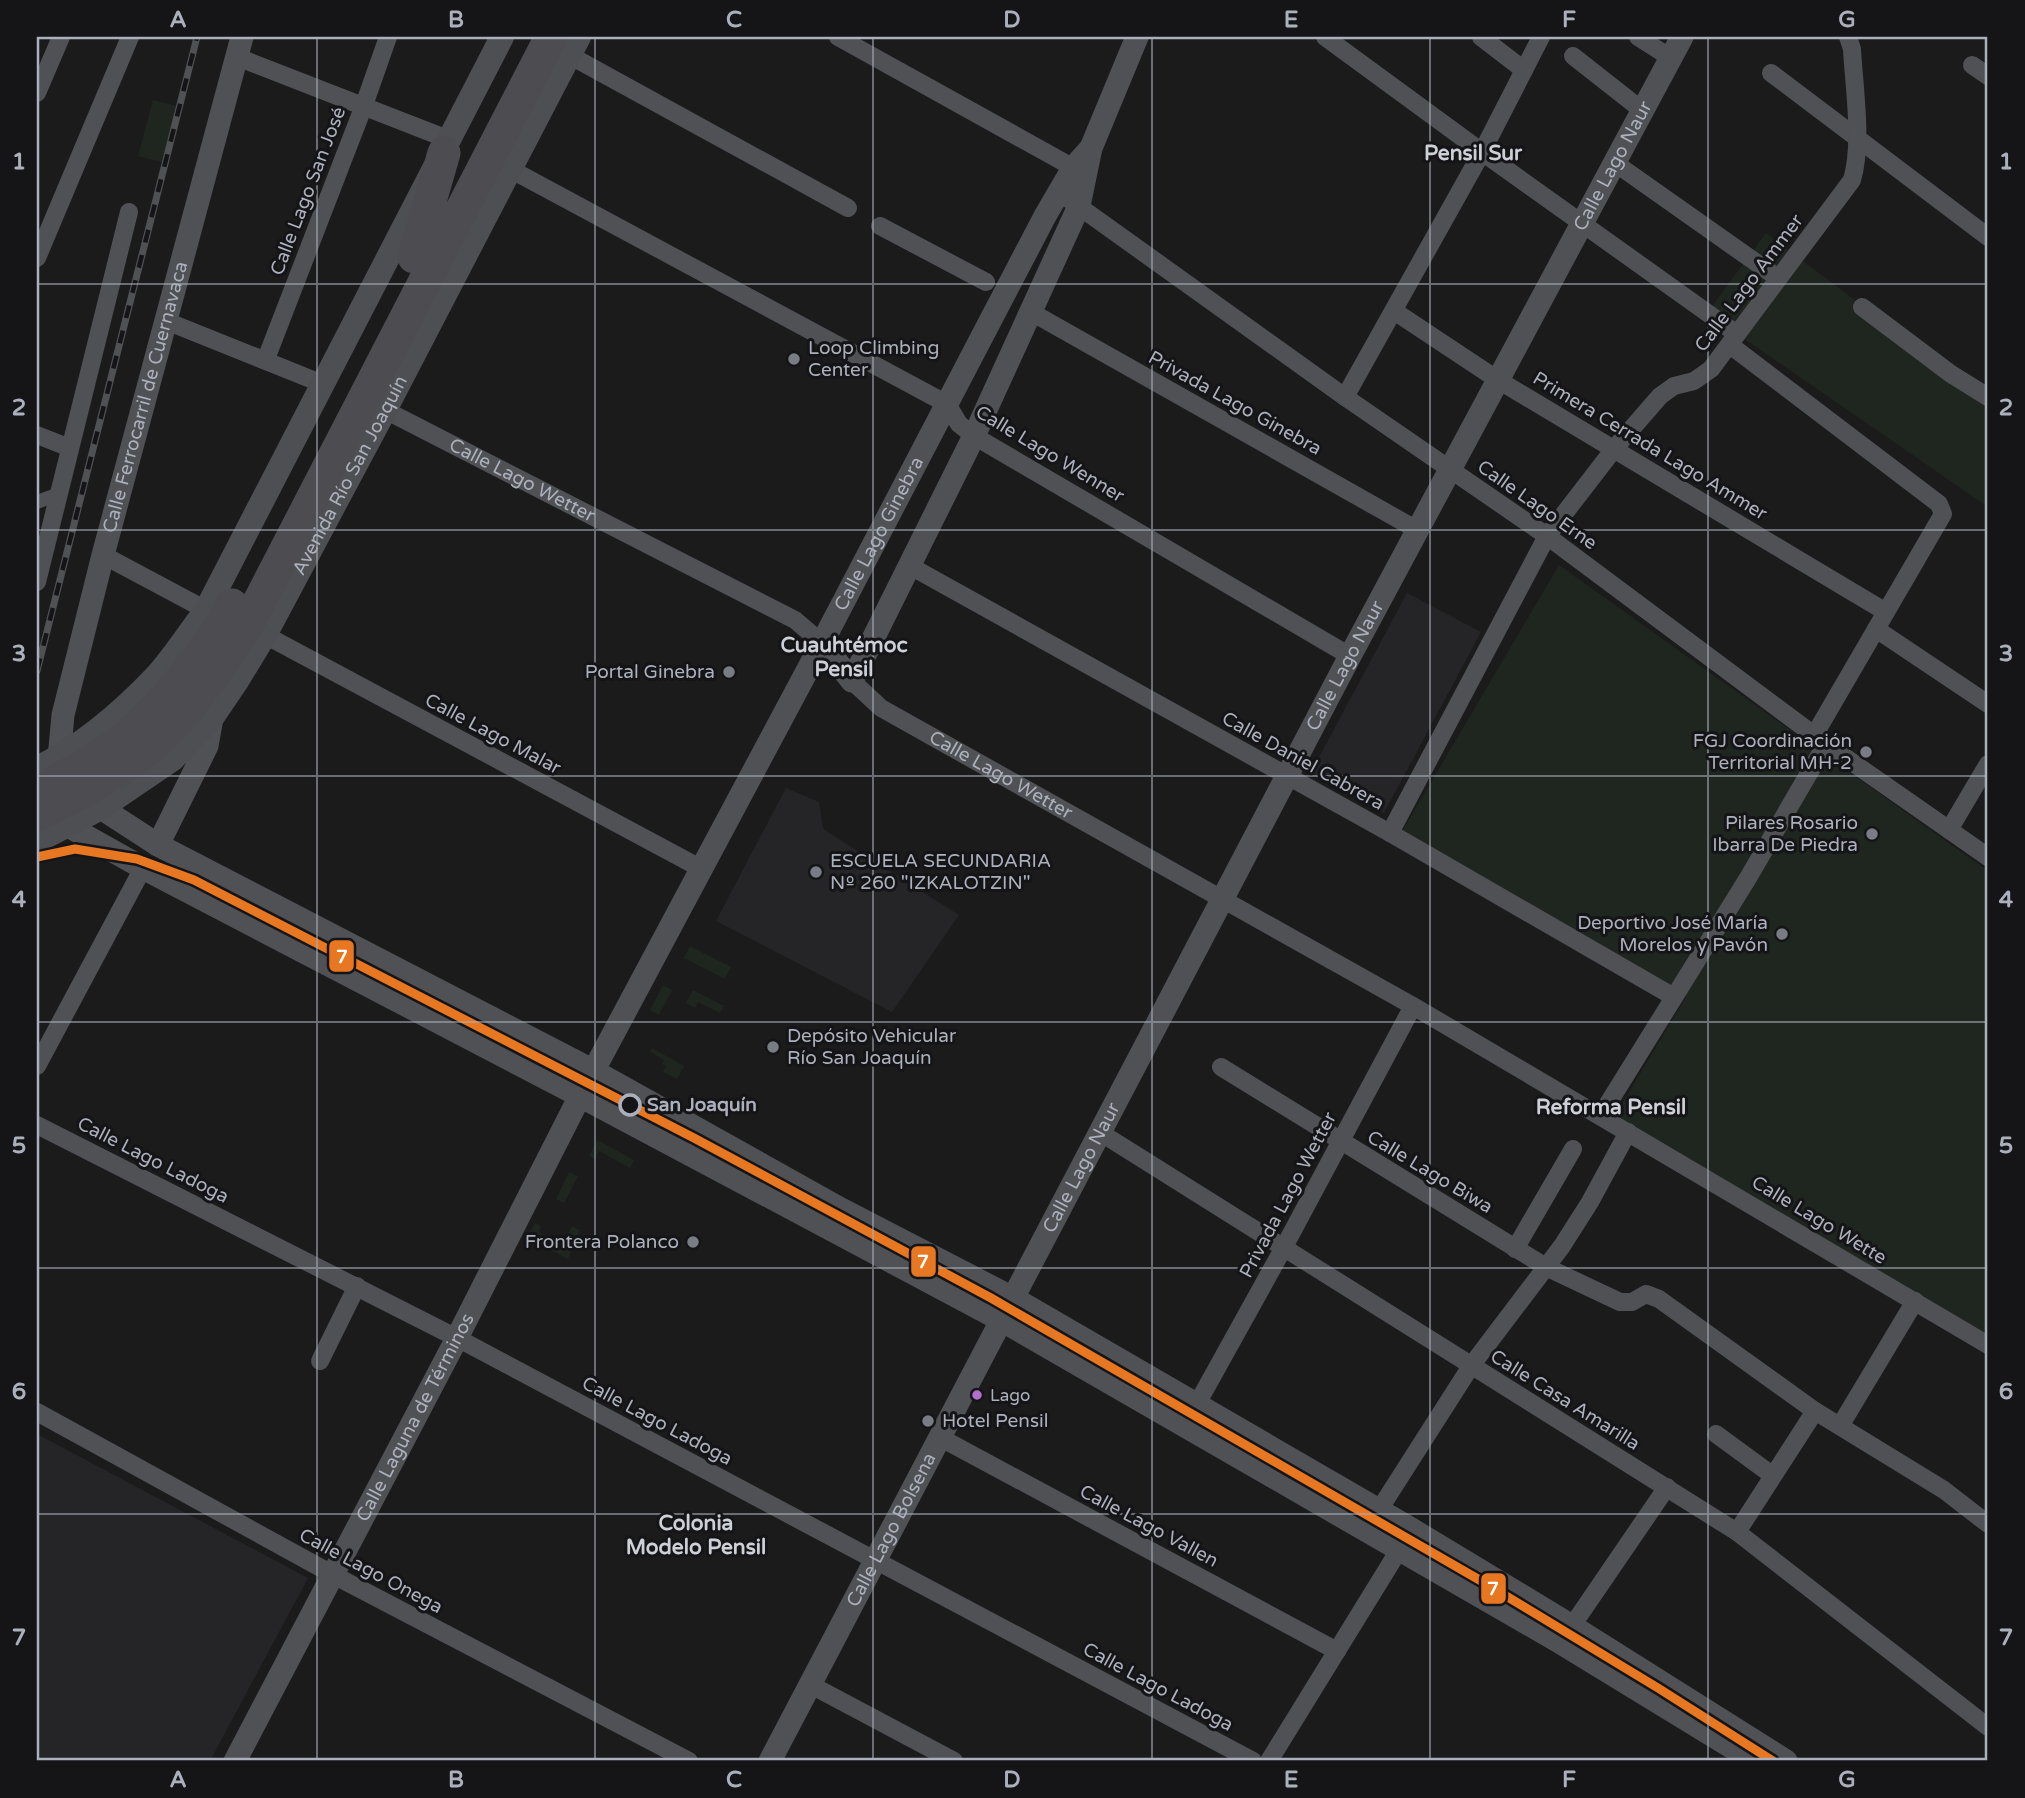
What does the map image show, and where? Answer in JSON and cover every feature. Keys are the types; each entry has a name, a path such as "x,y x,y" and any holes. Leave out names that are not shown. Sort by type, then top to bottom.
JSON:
{"highway":[{"name":"Avenida Río San Joaquín","path":"37,815 90,789 150,748 196,699 246,627 292,514 421,267 528,37"},
{"name":"Avenida Río San Joaquín","path":"421,267 566,43"},
{"path":"421,267 447,147"},
{"path":"421,267 503,183"},
{"name":"Avenida Río San Joaquín","path":"37,791 78,769 135,730 177,682 225,617 292,514"}],"main road":[{"path":"48,763 113,716 157,674 206,610 502,37"},
{"name":"Avenida Río San Joaquín","path":"37,841 101,808 173,759 212,718 265,635 386,410 503,183 566,43"},
{"path":"157,674 212,718"}],"street":[{"path":"37,93 61,37"},
{"path":"37,258 130,37"},
{"name":"Calle Lago San José","path":"266,359 388,37"},
{"name":"Calle Lago Ginebra","path":"594,1071 1058,192 1079,171 1136,37"},
{"path":"1325,37 1582,223 1734,340 1939,504 1943,510 1876,629 1748,878 1601,1115"},
{"path":"1481,37 1524,70"},
{"path":"1345,397 1482,152 1541,37"},
{"path":"1639,37 1671,58"},
{"name":"Calle Lago Naur","path":"1013,1298 1225,899 1350,656 1682,37"},
{"name":"Calle Lago Ammer","path":"1390,833 1547,536 1614,449 1666,390 1703,376 1734,340 1852,180 1856,167 1856,138 1852,49 1849,37"},
{"path":"848,39 1079,171"},
{"path":"566,43 848,208"},
{"path":"239,47 447,147"},
{"name":"Calle Ferrocarril de Cuernavaca","path":"48,763 63,715 239,47"},
{"path":"1573,56 1643,111"},
{"path":"1972,65 1988,76"},
{"path":"1772,73 1988,237"},
{"path":"1615,163 1779,278"},
{"name":"Calle Lago Ginebra","path":"852,681 974,436 1079,206 1079,171"},
{"name":"Calle Lago Wenner","path":"503,183 947,404 959,424 974,436 1350,656"},
{"name":"Calle Lago Erne","path":"1058,192 1345,397 1547,536 1821,739 1988,857"},
{"path":"37,582 129,212"},
{"path":"880,226 986,282"},
{"path":"1862,307 1951,374 1988,397"},
{"name":"Primera Cerrada Lago Ammer","path":"1394,311 1498,380 1886,612"},
{"name":"Privada Lago Ginebra","path":"1031,312 1419,531"},
{"path":"166,321 323,384"},
{"name":"Calle Lago Wetter","path":"386,410 795,620 822,643 852,681 881,708 1225,899 1628,1132"},
{"path":"37,435 70,448"},
{"path":"37,502 59,494"},
{"path":"103,555 206,610"},
{"name":"Calle Daniel Cabrera","path":"910,566 1390,833 1674,997"},
{"path":"1876,629 1988,704"},
{"name":"Calle Lago Malar","path":"265,635 702,869"},
{"path":"158,845 207,746 212,718"},
{"path":"48,763 76,781 101,808 158,845 594,1071 841,1209 1013,1298 1379,1510 1572,1626 1786,1761"},
{"path":"1949,831 1988,764"},
{"path":"68,826 1002,1320 1556,1640 1754,1761"},
{"path":"37,1066 143,867"},
{"name":"Privada Lago Wetter","path":"1197,1404 1413,1006"},
{"name":"Calle Lago Biwa","path":"1221,1068 1546,1267 1620,1302 1632,1302 1646,1294 1659,1299 1815,1411 1944,1490 1988,1524"},
{"name":"Calle Laguna de Términos","path":"234,1761 594,1071"},
{"name":"Calle Lago Ladoga","path":"37,1125 457,1338 1253,1761"},
{"path":"1379,1510 1471,1366 1525,1291 1546,1267 1590,1202 1628,1132"},
{"name":"Calle Lago Wette","path":"1628,1132 1988,1345"},
{"name":"Calle Casa Amarilla","path":"1101,1133 1737,1532 1988,1727"},
{"path":"1515,1249 1573,1149"},
{"path":"320,1361 357,1286"},
{"name":"Calle Lago Bolsena","path":"770,1761 1013,1298"},
{"path":"1840,1426 1915,1301"},
{"path":"1737,1532 1815,1411"},
{"name":"Calle Lago Onega","path":"37,1412 332,1574 689,1761"},
{"path":"1716,1434 1772,1475"},
{"name":"Calle Lago Vallen","path":"941,1438 1337,1651"},
{"path":"1572,1626 1667,1488"},
{"path":"1269,1761 1399,1550"},
{"path":"811,1685 954,1761"}],"shaded area":[{"path":"153,100 177,106 162,162 138,156"},
{"path":"1766,233 1988,401 1988,507 1707,313"},
{"name":"Deportivo José María Morelos y Pavón","path":"1559,565 1988,871 1988,1342 1613,1119 1686,997 1400,835"},
{"path":"1407,593 1481,632 1384,813 1310,774"},
{"name":"ESCUELA SECUNDARIA Nº 260 \"IZKALOTZIN\"","path":"786,788 819,802 823,829 959,915 892,1012 716,921"},
{"path":"690,946 731,967 725,979 684,958"},
{"path":"663,985 672,990 659,1015 650,1010"},
{"path":"693,990 724,1006 720,1013 698,1002 695,1008 686,1003"},
{"path":"652,1048 684,1066 677,1079 663,1072 666,1066 662,1064 664,1060 650,1052"},
{"path":"597,1140 634,1160 630,1168 599,1151 595,1159 589,1156"},
{"path":"569,1172 578,1176 564,1203 556,1199"},
{"path":"535,1223 541,1226 539,1232 562,1244 572,1226 580,1230 568,1259 527,1237"},
{"path":"37,1434 308,1578 210,1761 37,1761"}],"railway":[{"path":"37,671 197,37"}],"transit line":[{"name":"7","path":"37,857 75,849 137,859 194,880 694,1138 991,1298 1483,1582 1773,1761"}],"place":[{"name":"Loop Climbing Center","path":"794,359"},
{"name":"Portal Ginebra","path":"729,672"},
{"name":"FGJ Coordinación Territorial MH-2","path":"1866,752"},
{"name":"Pilares Rosario Ibarra De Piedra","path":"1872,834"},
{"name":"ESCUELA SECUNDARIA Nº 260 \"IZKALOTZIN\"","path":"816,872"},
{"name":"Deportivo José María Morelos y Pavón","path":"1782,934"},
{"name":"Depósito Vehicular Río San Joaquín","path":"773,1047"},
{"name":"San Joaquín","path":"630,1105"},
{"name":"Frontera Polanco","path":"693,1242"},
{"name":"Lago","path":"977,1395"},
{"name":"Hotel Pensil","path":"928,1421"}],"district":[{"name":"Pensil Sur","path":"1473,153"},
{"name":"Cuauhtémoc Pensil","path":"844,657"},
{"name":"Reforma Pensil","path":"1611,1107"},
{"name":"Colonia Modelo Pensil","path":"696,1535"}]}
